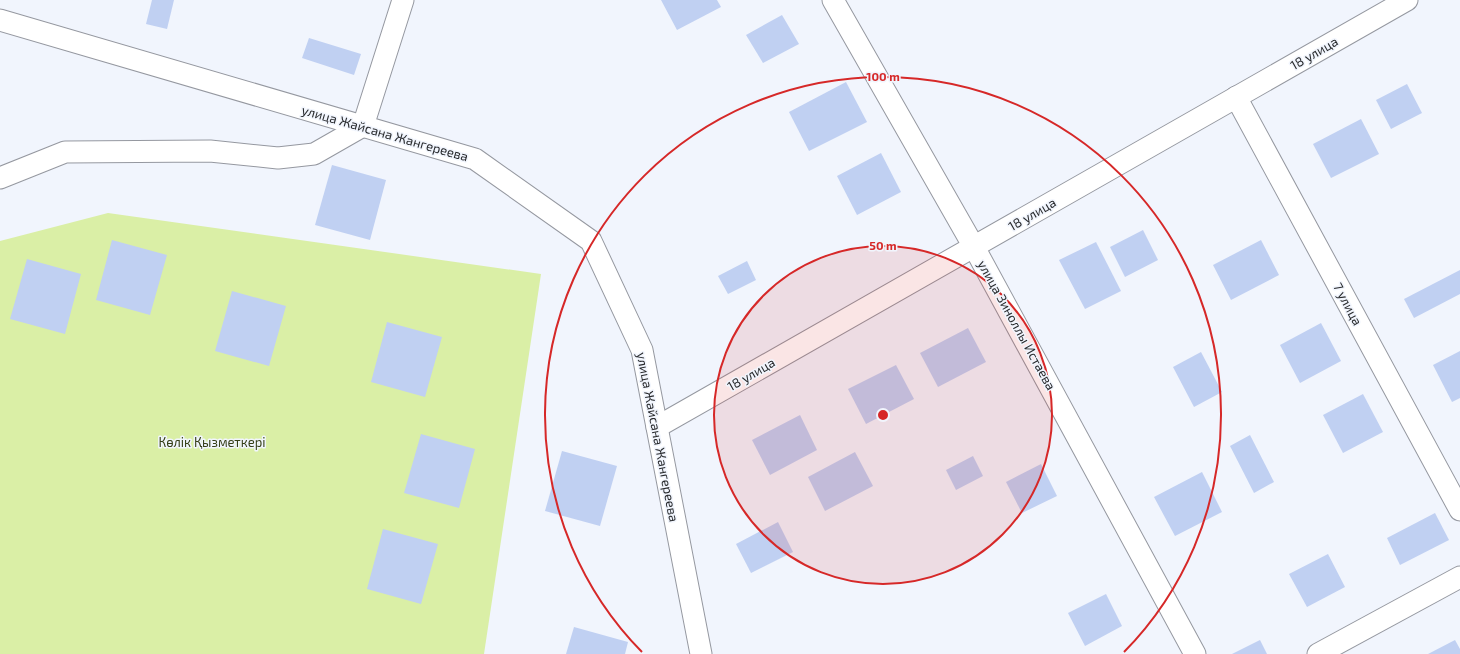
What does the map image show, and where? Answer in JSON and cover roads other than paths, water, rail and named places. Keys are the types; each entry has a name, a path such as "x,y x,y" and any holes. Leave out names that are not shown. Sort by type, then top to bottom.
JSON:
{"street":[{"path":"0,178 65,152 210,151 278,158 314,154 363,126 403,0"},
{"name":"улица Зиноллы Истаева","path":"833,0 974,247 1195,654"},
{"name":"18 улица","path":"657,427 1407,0"},
{"name":"улица Жайсана Жангереева","path":"0,20 475,159 591,241 642,350 701,654"},
{"name":"7 улица","path":"1236,97 1460,510"},
{"path":"1318,654 1460,577"}],"park label":[{"name":"Көлік Қызметкері","path":"212,442"}]}
